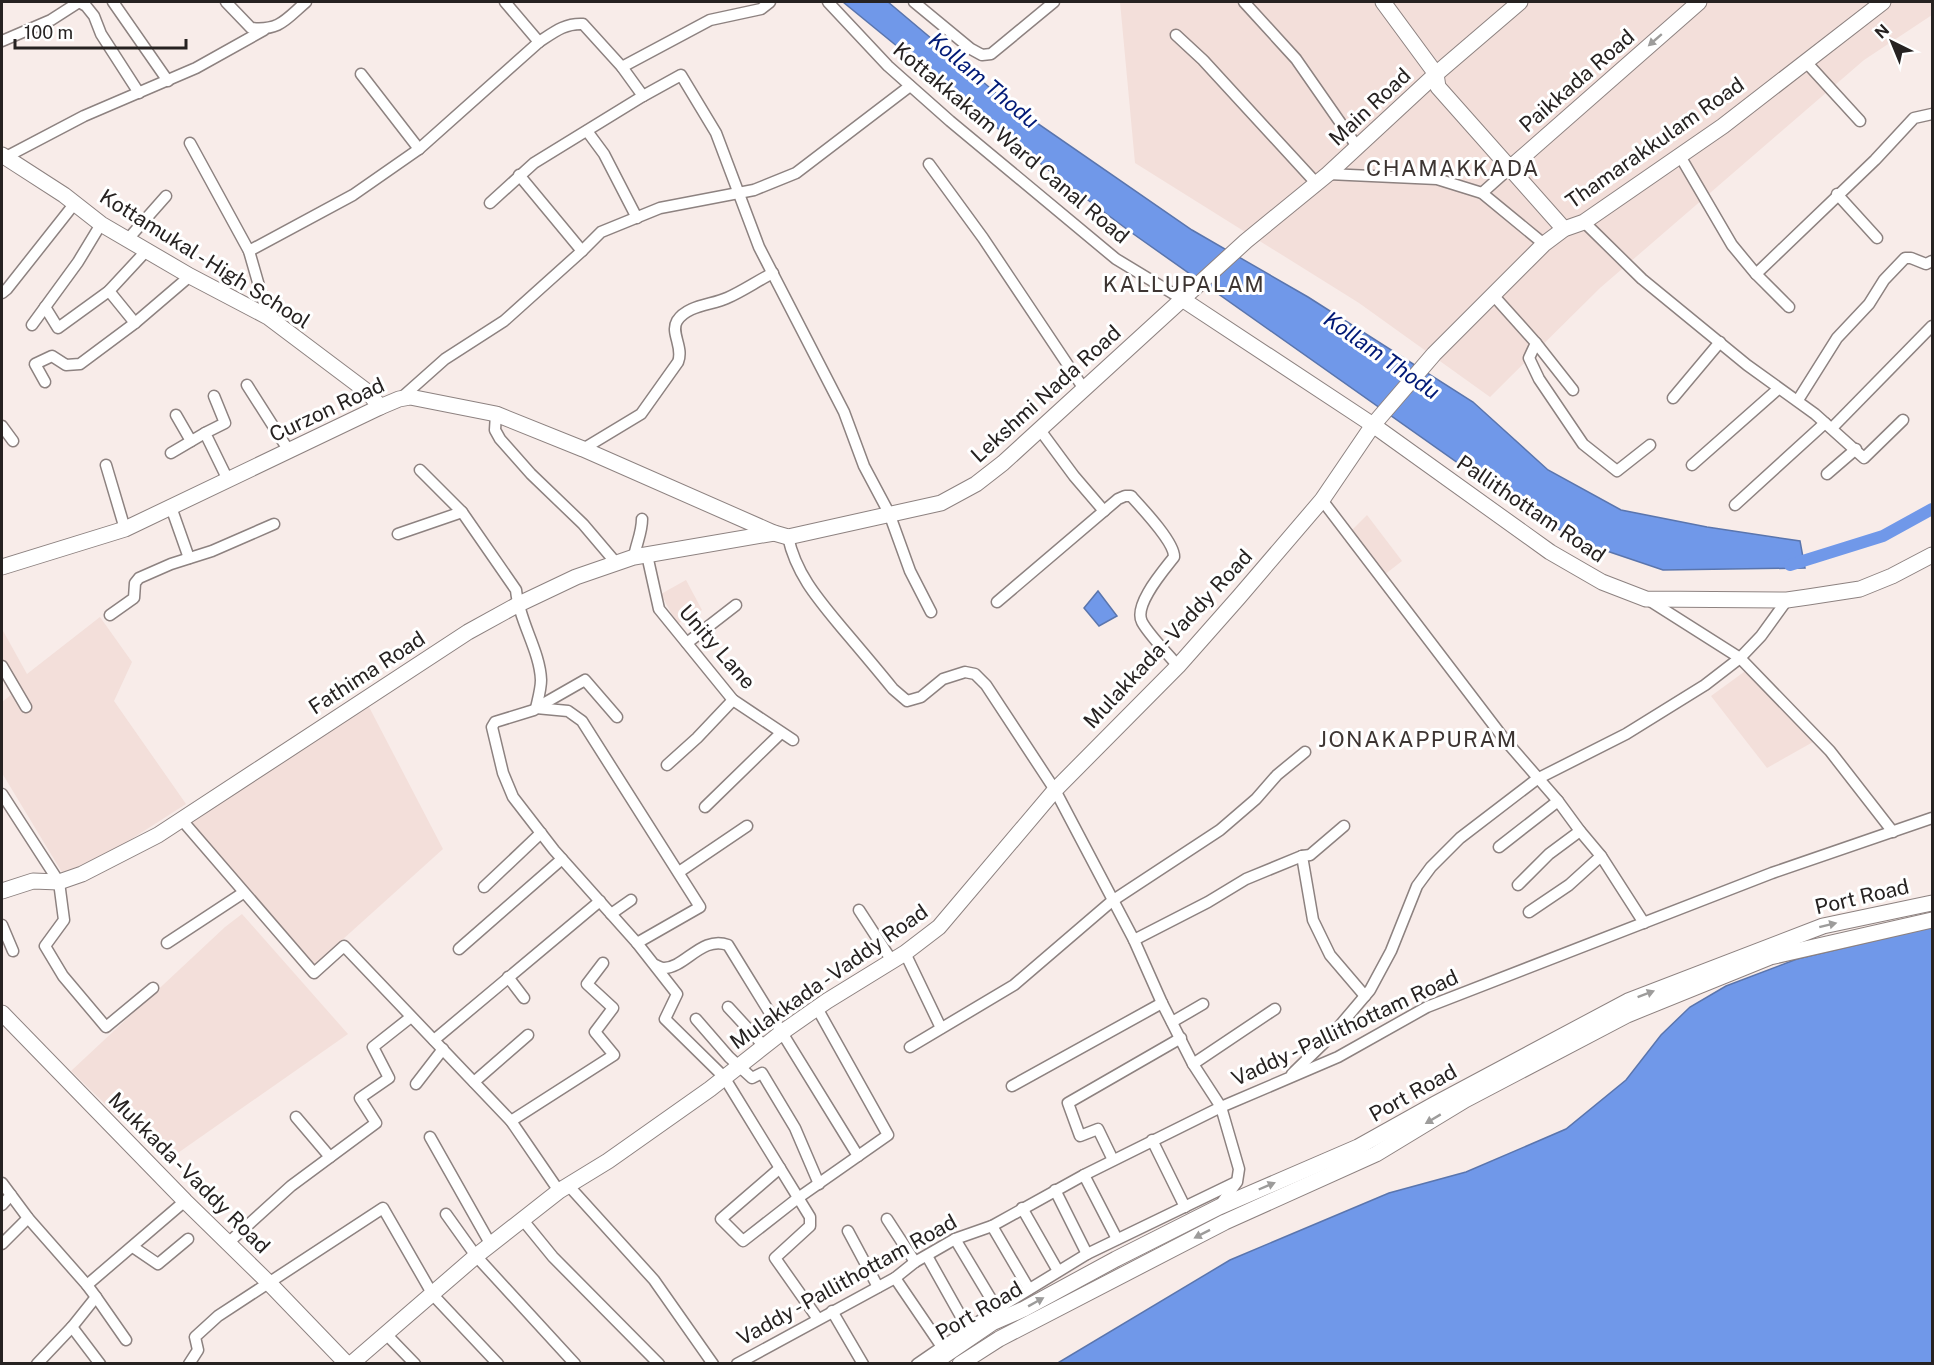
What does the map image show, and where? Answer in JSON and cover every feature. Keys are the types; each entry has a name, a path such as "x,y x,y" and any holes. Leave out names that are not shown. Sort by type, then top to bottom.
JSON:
{"street":[{"path":"2,41 51,20 79,2 86,6 94,16 100,34 139,93"},
{"path":"114,2 168,81"},
{"path":"225,2 251,28 264,30"},
{"path":"3,157 84,116 196,68 264,30 279,27 306,2"},
{"path":"505,2 539,42"},
{"path":"622,67 710,20 761,9 771,2"},
{"name":"Kottakkakam Ward Canal Road","path":"828,2 910,86 1116,259 1187,295"},
{"path":"914,2 971,49 982,55 991,54 1054,2"},
{"path":"1244,2 1296,59 1358,148"},
{"path":"1383,2 1436,74 1438,87 1564,229"},
{"name":"Main Road","path":"1187,295 1246,241 1358,148 1436,74 1520,2"},
{"name":"Paikkada Road","path":"1510,168 1699,2"},
{"name":"Thamarakkulam Road","path":"1376,421 1434,354 1545,244 1564,229 1584,222 1723,126 1883,2"},
{"path":"249,251 353,195 419,149 539,42 560,27 583,24 622,67 643,96"},
{"path":"1176,34 1322,179 1437,179 1482,193 1545,244"},
{"path":"1806,62 1860,121"},
{"path":"361,75 419,149"},
{"path":"490,203 519,175 558,147 681,75 716,133 759,247 844,412 864,466 889,513 910,571 931,612"},
{"path":"399,399 445,359 504,321 601,232 660,208 754,190 796,173 910,86"},
{"path":"1756,274 1875,160 1914,118 1932,114"},
{"path":"587,131 604,154 636,218"},
{"path":"190,143 249,251 268,317"},
{"path":"1680,156 1732,245 1756,274 1789,307"},
{"name":"Kottamukal - High School","path":"3,157 75,203 101,224 190,276 268,317 369,393 380,407"},
{"path":"929,164 983,237 1084,389"},
{"path":"1482,193 1510,168"},
{"path":"519,175 582,251"},
{"path":"1837,195 1877,238"},
{"path":"128,239 166,196"},
{"path":"2,293 75,203"},
{"path":"1584,222 1642,279 1778,389 1798,400 1864,458 1903,420"},
{"path":"32,325 78,262 101,224"},
{"path":"45,307 58,328 109,291 147,250"},
{"path":"1798,400 1837,338 1869,304 1884,280 1900,263 1905,258 1926,264 1932,261"},
{"path":"583,449 641,414 678,362 681,354 675,330 677,321 691,310 726,298 772,273"},
{"path":"45,382 35,364 52,356 66,365 80,364 190,276"},
{"path":"109,291 135,322"},
{"name":"Lekshmi Nada Road","path":"781,535 941,503 976,484 1003,464 1187,295"},
{"name":"Pallithottam Road","path":"1187,295 1376,421 1550,552 1624,592 1646,598 1787,600 1860,589 1892,576 1932,555"},
{"path":"1493,295 1536,343 1573,390"},
{"path":"1735,505 1829,425 1932,326"},
{"path":"1673,398 1720,342"},
{"path":"1536,343 1528,357 1539,379 1583,444 1617,471 1650,445"},
{"path":"247,385 289,451"},
{"path":"1692,465 1778,389"},
{"path":"171,453 225,423 214,396"},
{"name":"Curzon Road","path":"2,567 125,529 380,407 410,397 496,414 781,535"},
{"path":"496,414 495,430 500,439 531,474 583,524 617,564"},
{"path":"176,415 192,441"},
{"name":"Mulakkada - Vaddy Road","path":"349,1364 433,1295 476,1256 563,1188 608,1161 710,1089 781,1033 898,957 939,927 1055,790 1178,666 1322,500 1376,421"},
{"path":"2,426 13,441"},
{"path":"1040,430 1074,476 1104,511"},
{"path":"205,434 228,480"},
{"path":"1827,474 1856,449"},
{"path":"106,465 125,529"},
{"path":"420,470 462,512 516,590 517,605 539,667 541,681 536,708"},
{"path":"997,602 1118,499 1131,496 1173,548 1174,557 1140,609 1141,621 1178,666"},
{"path":"1322,500 1390,592 1537,779 1558,801 1601,856 1644,923"},
{"path":"171,507 189,558"},
{"path":"398,534 462,512"},
{"path":"640,556 636,543 642,530 642,519"},
{"path":"110,615 134,598 135,583 140,578 212,551 274,524"},
{"path":"781,535 814,594 893,689 907,701 921,697 943,679 965,672 975,674 986,685 1055,790 1134,940 1193,1064 1221,1107 1239,1169 1237,1182 1219,1207 1225,1222"},
{"name":"Fathima Road","path":"2,891 33,881 59,882 124,854 468,632 517,605 576,577 640,556 781,535"},
{"name":"Unity Lane","path":"640,556 659,609 733,700 793,740"},
{"path":"1646,598 1740,658 1830,751 1893,832"},
{"path":"1288,1078 1331,1036 1371,990 1391,951 1417,886 1431,867 1460,838 1537,779 1626,734 1705,685 1740,658 1761,636 1787,600"},
{"path":"687,643 736,605"},
{"path":"2,666 26,707"},
{"path":"617,717 585,680 536,708 495,722 492,728 502,772 513,797 541,833 637,943 677,994 665,1019 724,1077 810,1217 810,1226 775,1258 818,1318"},
{"path":"667,765 697,738 733,700"},
{"path":"536,708 567,711 582,722 700,907 637,943"},
{"path":"705,807 781,733"},
{"path":"910,1047 1014,985 1112,901 1220,830 1256,799 1277,775 1305,752"},
{"path":"2,794 59,882 64,920 45,946 63,976 106,1027 153,988"},
{"path":"1499,847 1558,801"},
{"name":"Vaddy - Pallithottam Road","path":"737,1364 895,1278 915,1262 954,1239 992,1226 1055,1190 1221,1107 1338,1057 1427,1007 1772,873 1932,818"},
{"path":"181,819 314,973 344,946 511,1121 563,1188 654,1280 712,1364"},
{"path":"679,872 747,826"},
{"path":"1134,940 1208,902 1246,879 1302,856 1310,855 1344,826"},
{"path":"1518,885 1549,854 1580,831"},
{"path":"484,887 541,833"},
{"path":"1302,856 1313,920 1317,929 1330,956 1365,996"},
{"path":"1529,912 1569,885 1601,856"},
{"path":"459,949 562,859"},
{"path":"167,943 243,893"},
{"path":"611,914 631,900"},
{"path":"434,1040 600,901"},
{"name":"Port Road","path":"932,1364 992,1323 1024,1309 1219,1207 1358,1147 1628,1001 1823,926 1932,903"},
{"path":"859,910 898,957 941,1028"},
{"name":"Port Road","path":"960,1364 999,1339 1225,1222 1376,1154 1465,1100 1627,1015 1770,957 1932,920"},
{"path":"2,925 13,951"},
{"path":"654,964 664,968 712,944 721,942 728,945 858,1156"},
{"path":"511,1121 614,1055 595,1032 613,1008 587,984 603,963"},
{"path":"508,977 524,998"},
{"path":"1012,1086 1162,1003"},
{"path":"1172,1022 1203,1004"},
{"path":"728,1007 764,1046"},
{"path":"780,1168 721,1219 743,1241 798,1198 888,1135 817,1008"},
{"path":"1193,1064 1275,1009"},
{"name":"Mukkada - Vaddy Road","path":"2,1013 185,1201 349,1364"},
{"path":"228,1243 291,1186 376,1123 360,1098 389,1078 373,1047 411,1017"},
{"path":"696,1019 738,1066 752,1078 762,1073 795,1128 819,1184"},
{"path":"474,1083 528,1035"},
{"path":"1113,1160 1098,1129 1080,1136 1068,1103 1181,1038"},
{"path":"416,1084 443,1049"},
{"path":"296,1117 330,1157"},
{"path":"429,1137 490,1245"},
{"path":"1152,1140 1185,1207"},
{"path":"1084,1175 1118,1239"},
{"path":"917,1364 997,1309 1087,1254 1237,1182"},
{"path":"2,1183 28,1218 87,1285 126,1340"},
{"path":"1055,1190 1087,1254"},
{"path":"2,1205 11,1195"},
{"path":"87,1285 185,1201"},
{"path":"189,1364 198,1350 195,1338 218,1316 383,1208 433,1295 498,1364"},
{"path":"1022,1208 1058,1271"},
{"path":"446,1214 476,1256 575,1364"},
{"path":"2,1244 28,1218"},
{"path":"522,1219 554,1257 659,1364"},
{"path":"887,1219 915,1262"},
{"path":"992,1226 1029,1289"},
{"path":"848,1231 878,1287"},
{"path":"133,1247 159,1264 188,1239"},
{"path":"954,1239 997,1309"},
{"path":"927,1256 968,1329"},
{"path":"895,1278 942,1347"},
{"path":"37,1364 72,1327 96,1297"},
{"path":"832,1311 863,1364"},
{"path":"72,1327 100,1364"},
{"path":"386,1334 415,1364"}],"shaded area":[{"path":"1120,2 1932,2 1932,15 1864,60 1600,288 1490,397 1359,303 1135,163"},
{"path":"1367,515 1402,561 1384,575 1351,531"},
{"path":"686,580 702,610 677,624 661,594"},
{"path":"100,617 132,662 114,701 186,804 122,845 63,874 2,773 2,702 11,695 2,676 2,629 27,674"},
{"path":"1748,669 1813,742 1767,768 1711,696"},
{"path":"368,705 443,849 311,968 221,862 189,818"},
{"path":"242,914 348,1034 165,1162 71,1071 225,927"}],"water":[{"path":"843,2 888,2 1008,103 1192,230 1308,297 1473,402 1548,470 1621,510 1707,527 1800,541 1805,568 1663,570 1589,545 1533,516 1132,233 1057,177"},
{"path":"1098,591 1117,616 1099,626 1084,608"},
{"path":"1932,927 1932,1363 1056,1364 1230,1260 1389,1193 1466,1172 1566,1129 1626,1080 1661,1035 1690,1007 1726,986 1797,959"}],"waterway":[{"name":"Kollam Thodu","path":"1790,565 1883,536 1932,509"}],"district":[{"name":"CHAMAKKADA","path":"1453,168"},
{"name":"KALLUPALAM","path":"1184,284"},
{"name":"JONAKAPPURAM","path":"1418,739"}]}
